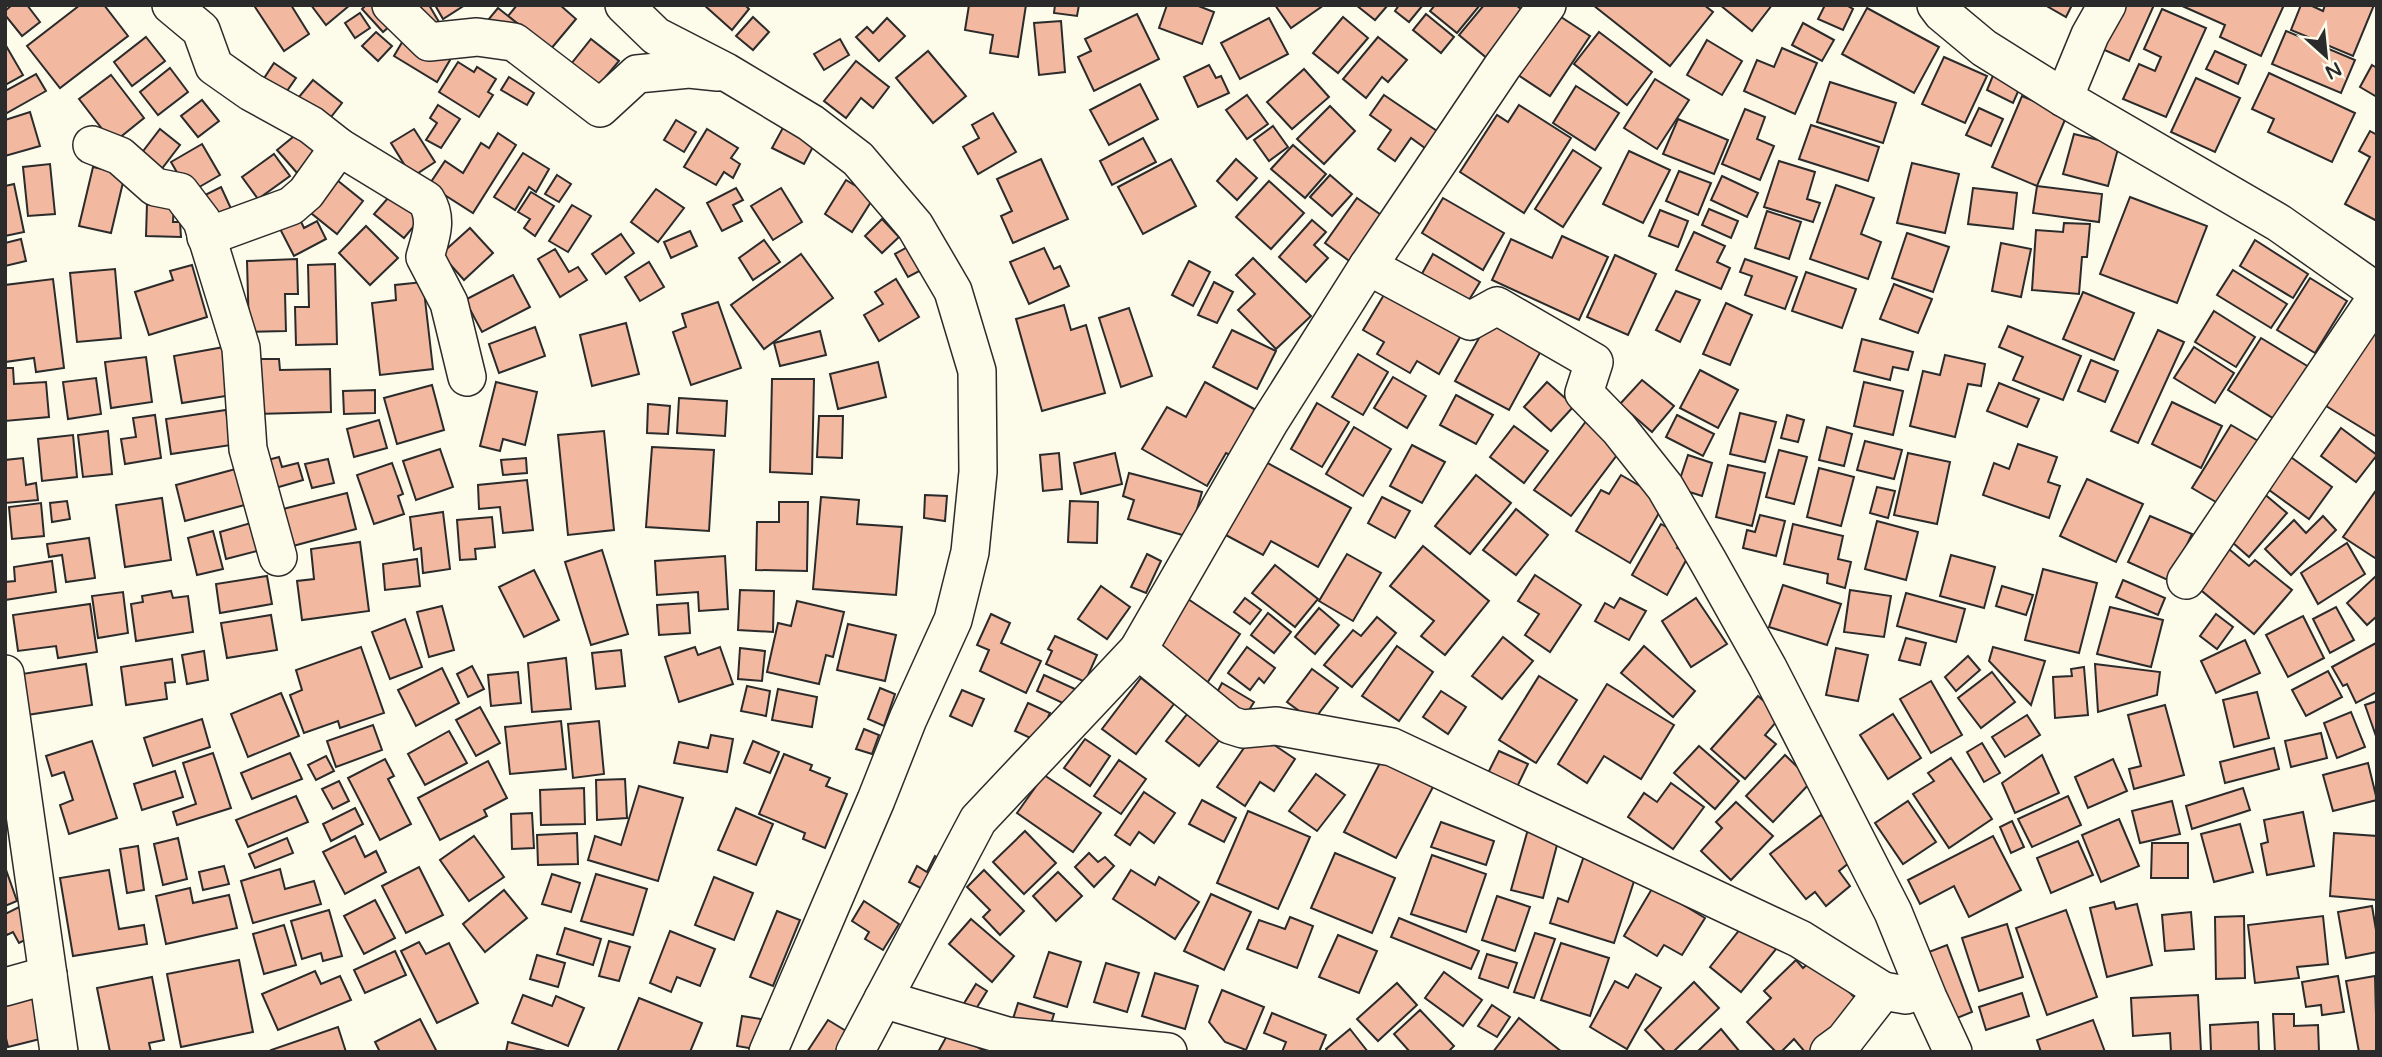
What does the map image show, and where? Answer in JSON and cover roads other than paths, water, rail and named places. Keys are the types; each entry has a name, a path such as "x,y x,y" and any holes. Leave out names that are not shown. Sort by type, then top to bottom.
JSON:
{"street":[{"path":"171,5 201,30 214,66 251,92 311,125 339,147 426,200 432,210 433,230 425,257 449,303 467,377"},
{"path":"391,5 429,42 477,37 514,42 600,108 636,74 689,69 726,72"},
{"path":"624,5 656,36 726,72 811,123 858,159 915,226 953,291 977,371 978,472 971,539 953,620 908,719 768,1052"},
{"path":"855,1052 978,820 1138,650 1270,421 1368,266 1547,5"},
{"path":"1936,5 1984,48 2064,98 2279,223 2377,292"},
{"path":"2064,98 2090,34 2107,5"},
{"path":"92,145 120,156 155,187 180,192 202,221 241,348 248,449 278,557"},
{"path":"206,237 291,206 306,194 339,147"},
{"path":"1368,266 1470,321 1497,306 1594,362 1584,393 1619,429 1665,487 1708,561 1817,760 1893,912 1953,1052"},
{"path":"2186,580 2377,298"},
{"path":"1138,650 1230,725 1243,729 1276,726 1392,747 1800,939 1883,991 1928,998"},
{"path":"5,674 59,1052"},
{"path":"5,987 48,975"},
{"path":"1829,1052 1844,1041 1883,991"},
{"path":"883,999 1007,1036 1168,1052"}]}
